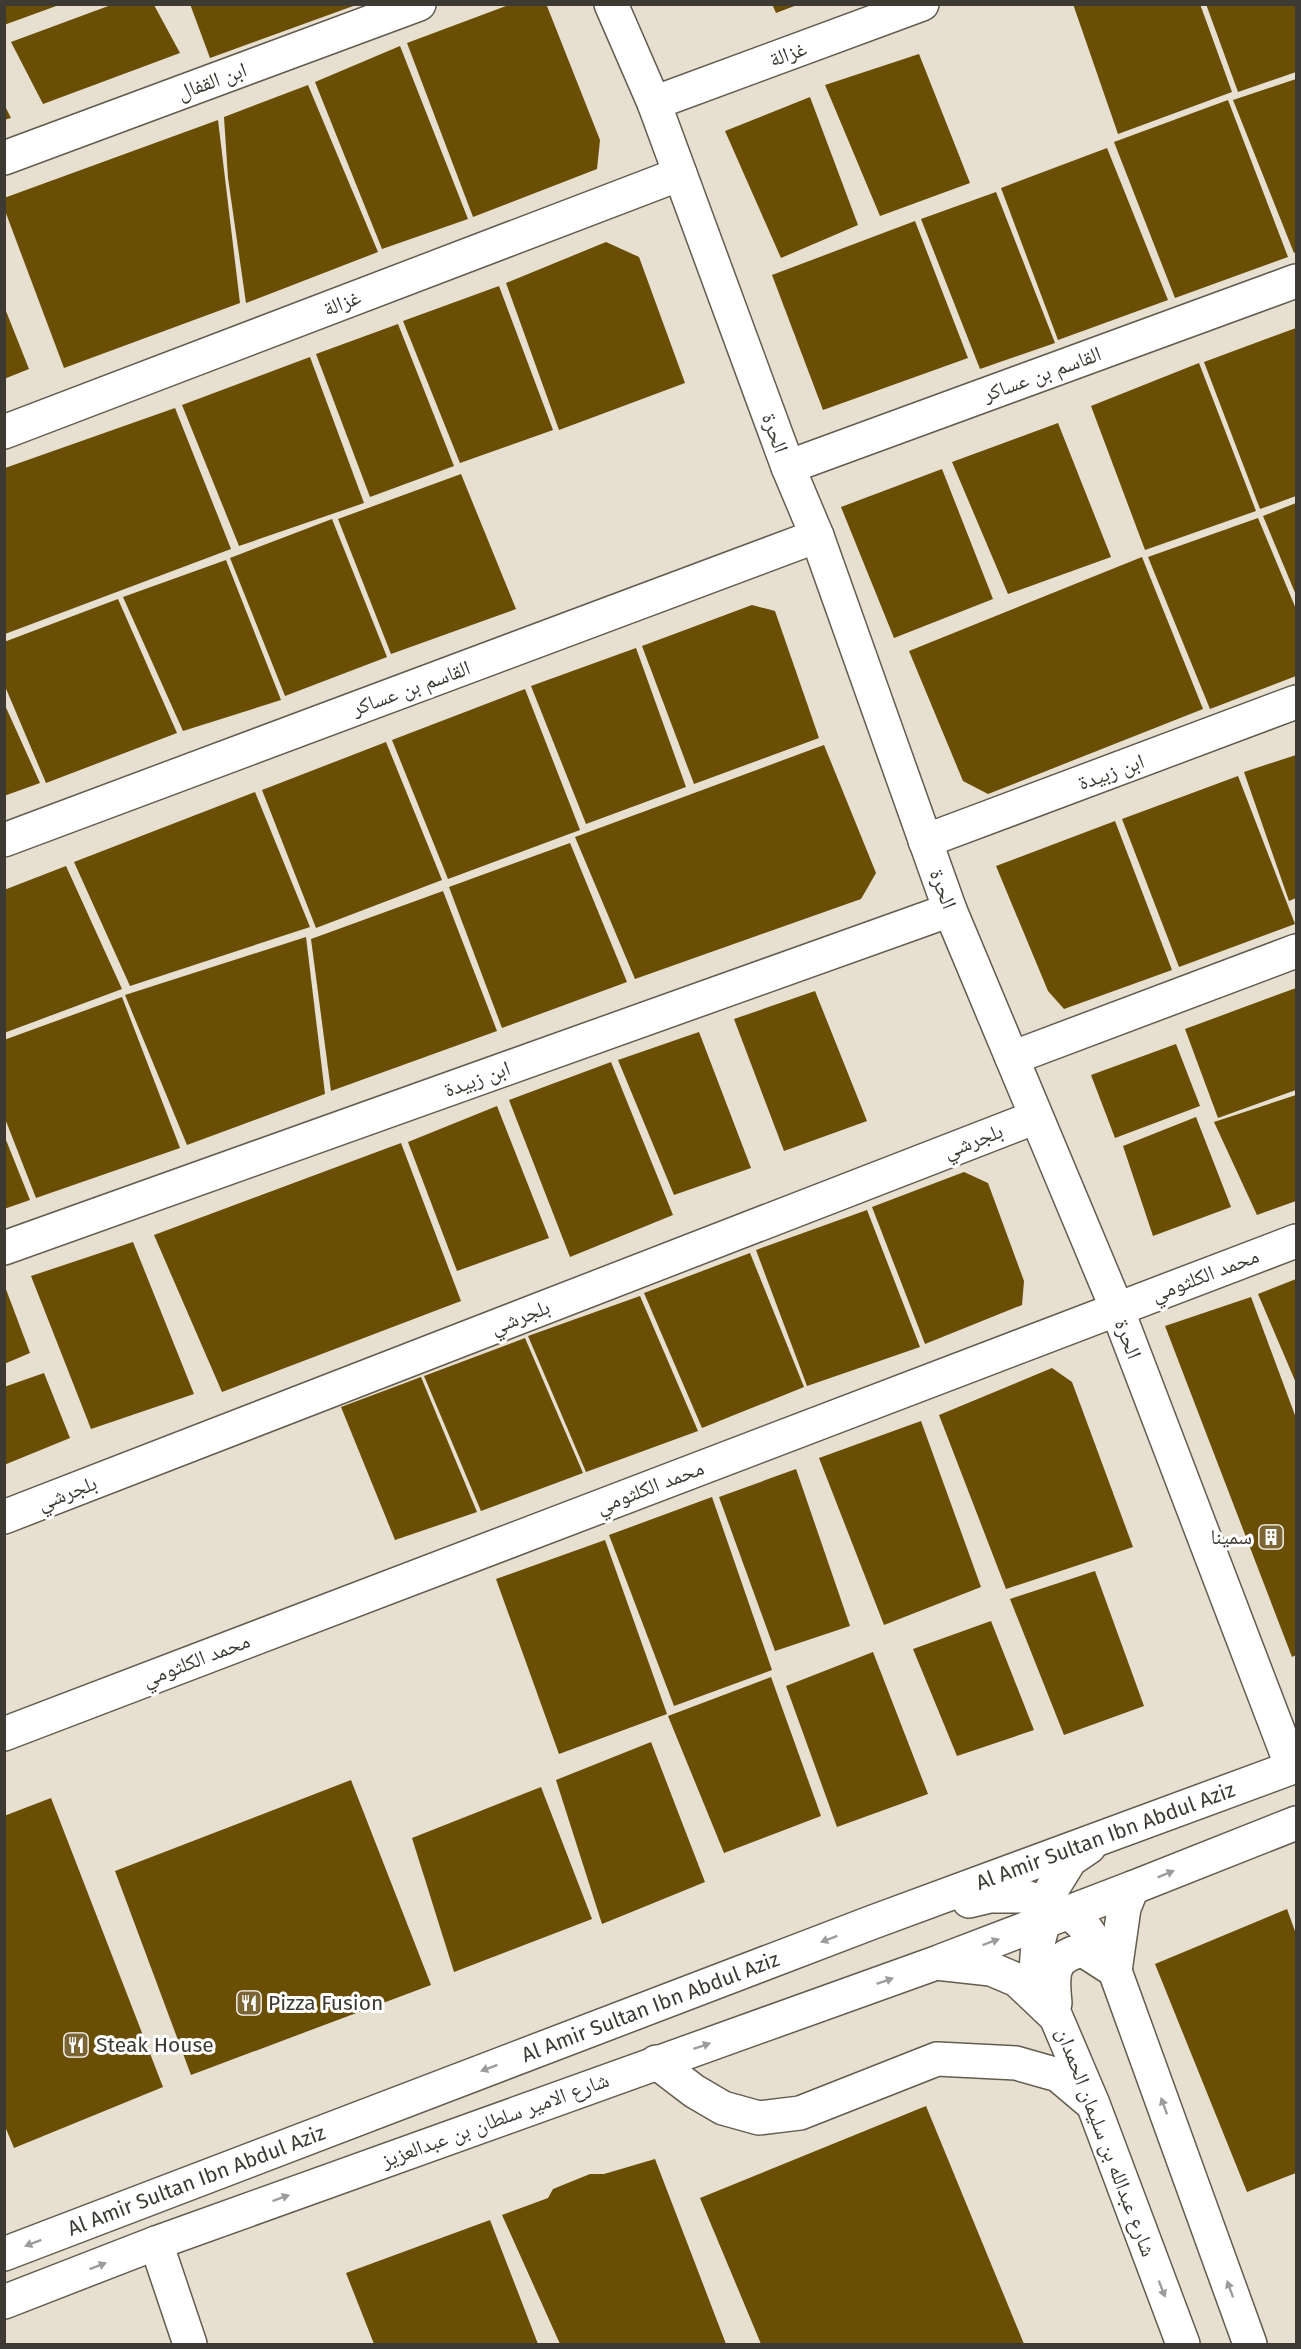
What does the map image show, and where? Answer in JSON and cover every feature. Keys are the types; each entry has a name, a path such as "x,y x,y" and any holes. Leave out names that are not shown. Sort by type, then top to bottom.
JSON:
{"street":[{"name":"ابن القفال","path":"4,158 419,4"},
{"name":"الحرة","path":"611,4 654,103 788,467 817,536 950,910 1117,1309 1294,1766"},
{"name":"غزالة","path":"654,103 922,4"},
{"name":"غزالة","path":"4,432 680,174"},
{"name":"القاسم بن عساكر","path":"788,467 1296,281"},
{"name":"القاسم بن عساكر","path":"4,840 817,536"},
{"name":"ابن زبيدة","path":"925,841 1296,702"},
{"name":"ابن زبيدة","path":"4,1248 950,910"},
{"path":"1012,1058 1296,951"},
{"name":"بلجرشي","path":"4,1517 1036,1117"},
{"name":"محمد الكلثومي","path":"4,1734 1296,1241"},
{"name":"Al Amir Sultan Ibn Abdul Aziz","path":"4,2254 873,1922 1294,1766"},
{"path":"936,1963 1052,1913 1132,1888 1296,1823"},
{"path":"1056,2017 1036,1971 1038,1943 1052,1913 1070,1860 1100,1839"},
{"path":"1115,1971 1120,1928 1132,1888"},
{"path":"873,1922 990,1896 1023,1896 1052,1913 1084,1926 1115,1971 1250,2344"},
{"path":"1056,2017 1054,1982 1056,1965 1060,1959 1083,1950 1115,1971"},
{"name":"شارع الامير سلطان بن عبدالعزيز","path":"4,2302 156,2244 656,2062 936,1963 991,1969"},
{"name":"شارع عبدالله بن سليمان الحمدان","path":"991,1969 1017,1980 1056,2017 1093,2104 1183,2344"},
{"path":"656,2062 694,2091 723,2108 759,2118 800,2113 937,2059 1016,2063 1027,2066 1058,2075 1093,2104"},
{"path":"156,2244 190,2344"}],"building":[{"path":"4,4 59,4 59,5 4,25"},
{"path":"190,4 355,4 356,5 210,58"},
{"path":"511,4 547,6 600,140 597,169 473,217 407,43"},
{"path":"772,4 797,4 797,5 776,13"},
{"path":"1073,4 1200,4 1232,92 1118,134"},
{"path":"1206,4 1296,4 1296,72 1238,92"},
{"path":"111,5 154,5 180,53 43,104 11,42"},
{"path":"400,46 468,219 382,249 315,82"},
{"path":"919,54 970,183 880,216 825,85"},
{"path":"1296,79 1296,252 1294,253 1233,100"},
{"path":"308,85 378,252 246,303 228,178 224,117"},
{"path":"810,97 858,225 781,258 725,131"},
{"path":"1228,100 1288,257 1175,298 1114,142"},
{"path":"4,104 11,118 4,120"},
{"path":"218,120 240,303 64,368 4,208 4,198"},
{"path":"1107,148 1168,300 1058,340 1001,188"},
{"path":"996,192 1055,343 980,369 921,219"},
{"path":"915,221 968,358 823,410 772,275"},
{"path":"606,242 639,257 685,383 559,430 506,283"},
{"path":"499,286 553,430 460,463 403,321"},
{"path":"4,306 29,369 4,379"},
{"path":"398,324 454,466 370,497 316,354"},
{"path":"1296,328 1296,496 1260,509 1204,362"},
{"path":"310,357 364,503 239,546 182,405"},
{"path":"1199,363 1256,511 1145,550 1091,406"},
{"path":"175,408 231,549 5,634 5,468"},
{"path":"1058,423 1111,557 1008,594 952,462"},
{"path":"942,469 993,599 894,638 841,507"},
{"path":"461,474 516,609 391,654 338,519"},
{"path":"1296,503 1296,595 1263,516"},
{"path":"1258,518 1296,609 1296,676 1210,709 1148,557"},
{"path":"332,519 387,657 285,696 230,558"},
{"path":"1142,557 1203,709 988,794 963,781 909,651"},
{"path":"226,560 281,700 183,731 123,597"},
{"path":"118,599 177,733 46,783 4,684 4,642"},
{"path":"752,605 775,611 819,738 694,784 642,646"},
{"path":"636,648 686,787 586,824 531,686"},
{"path":"525,689 580,830 448,879 392,740"},
{"path":"4,703 40,783 4,796"},
{"path":"386,742 442,880 316,928 262,790"},
{"path":"824,745 876,873 861,899 635,979 575,837"},
{"path":"1296,755 1296,898 1289,901 1244,772"},
{"path":"1238,776 1295,924 1179,967 1122,819"},
{"path":"255,792 310,927 130,986 74,862"},
{"path":"1115,821 1172,970 1064,1009 1048,991 996,866"},
{"path":"570,843 627,982 502,1028 449,887"},
{"path":"66,866 122,989 4,1033 4,890"},
{"path":"443,891 497,1031 331,1091 311,939"},
{"path":"306,937 325,1094 187,1145 125,995"},
{"path":"1296,988 1296,1090 1218,1118 1185,1029"},
{"path":"815,991 867,1121 784,1151 734,1019"},
{"path":"122,997 180,1148 36,1198 4,1116 4,1040"},
{"path":"699,1032 751,1168 674,1195 618,1060"},
{"path":"1176,1044 1200,1106 1115,1138 1091,1075"},
{"path":"611,1062 673,1215 570,1257 509,1100"},
{"path":"1296,1095 1296,1201 1257,1215 1214,1122"},
{"path":"497,1106 549,1238 457,1271 408,1142"},
{"path":"1196,1117 1231,1207 1153,1236 1123,1146"},
{"path":"4,1135 30,1200 4,1209"},
{"path":"401,1143 461,1301 222,1392 154,1235"},
{"path":"964,1172 988,1183 1024,1281 1022,1305 925,1344 872,1207"},
{"path":"867,1210 920,1347 807,1386 756,1250"},
{"path":"133,1242 194,1394 91,1429 31,1276"},
{"path":"750,1253 804,1387 702,1428 644,1293"},
{"path":"1296,1279 1296,1383 1258,1294"},
{"path":"4,1284 30,1353 4,1364"},
{"path":"640,1296 698,1431 586,1472 528,1336"},
{"name":"سمينا","path":"1251,1297 1296,1418 1296,1655 1292,1657 1165,1326"},
{"path":"525,1338 583,1473 481,1511 424,1376"},
{"path":"1052,1368 1072,1382 1133,1547 1006,1589 939,1415"},
{"path":"44,1373 70,1438 4,1465 4,1387"},
{"path":"421,1377 477,1512 395,1540 341,1407"},
{"path":"921,1421 981,1587 884,1625 819,1458"},
{"path":"796,1469 850,1626 775,1651 719,1497"},
{"path":"712,1497 772,1670 674,1706 609,1535"},
{"path":"605,1540 667,1714 559,1754 496,1579"},
{"path":"1095,1571 1144,1706 1064,1735 1010,1599"},
{"path":"991,1621 1034,1730 957,1756 913,1649"},
{"path":"873,1652 928,1794 837,1827 786,1686"},
{"path":"771,1677 821,1816 724,1853 668,1716"},
{"path":"651,1742 705,1882 602,1924 556,1780"},
{"path":"351,1780 431,1985 191,2075 115,1871"},
{"path":"541,1787 592,1919 454,1972 412,1838"},
{"path":"51,1798 163,2087 14,2148 4,2124 4,1816"},
{"path":"1287,1909 1296,1934 1296,2173 1247,2192 1155,1964"},
{"path":"926,2106 1024,2344 761,2344 700,2198"},
{"path":"655,2159 726,2344 560,2344 502,2215 548,2198 553,2189 590,2174 604,2174"},
{"path":"490,2220 538,2344 374,2344 346,2273"}],"place":[{"name":"سمينا","path":"1271,1537"},
{"name":"Pizza Fusion","path":"249,2003"},
{"name":"Steak House","path":"76,2045"}]}
